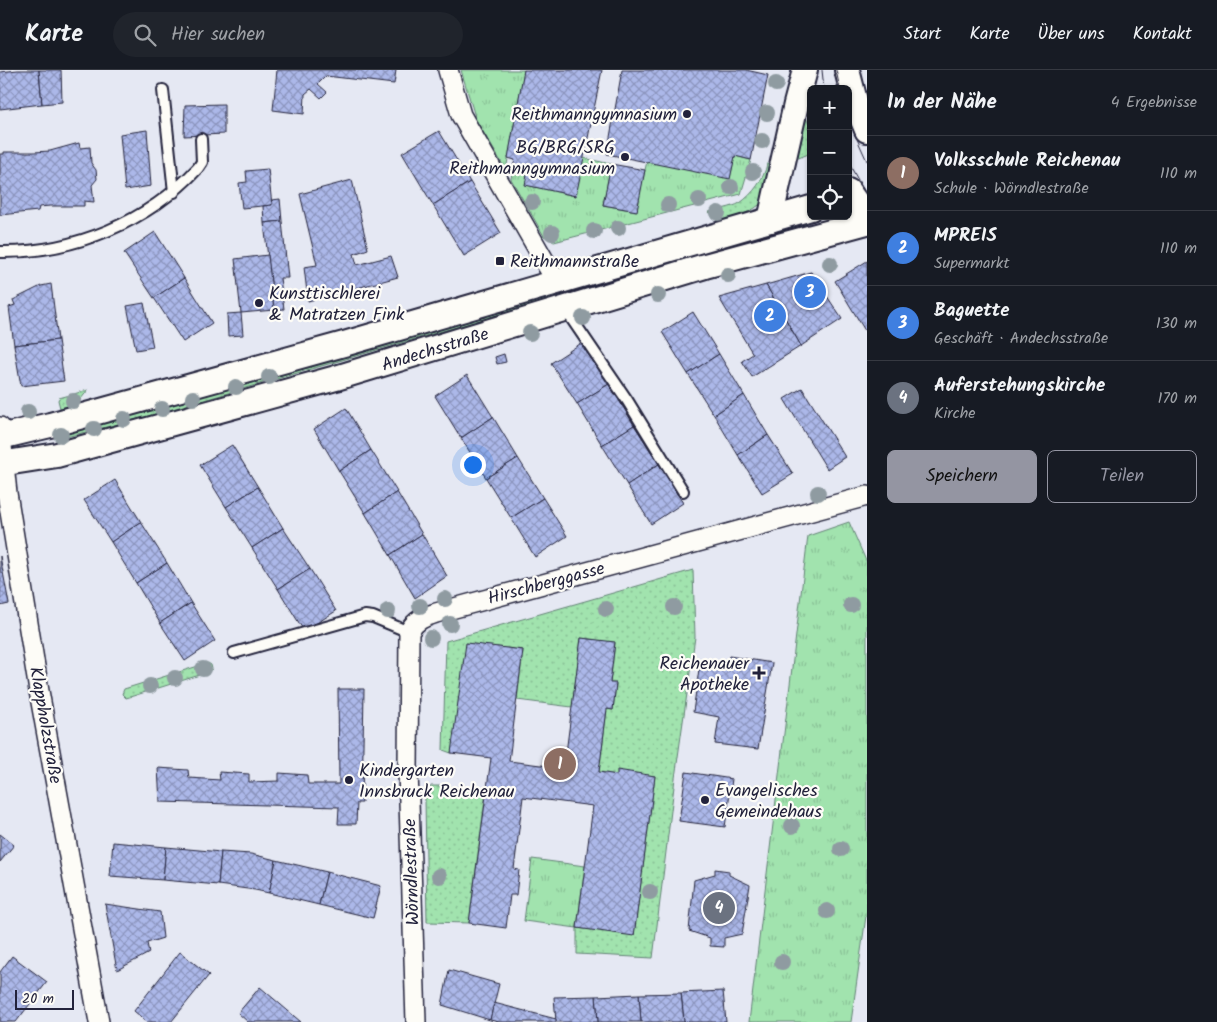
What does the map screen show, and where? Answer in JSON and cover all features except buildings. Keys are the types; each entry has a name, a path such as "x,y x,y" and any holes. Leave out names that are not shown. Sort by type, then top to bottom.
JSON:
{"street":[{"path":"448,70 461,115 556,281"},
{"path":"807,70 810,85"},
{"path":"770,220 796,104 807,70"},
{"path":"847,70 855,101 867,130"},
{"path":"854,193 867,218"},
{"name":"Andechsstraße","path":"0,433 50,426 326,349 807,209"},
{"name":"Andechsstraße","path":"2,464 57,455 336,378 705,266 867,222"},
{"path":"697,241 705,266"},
{"name":"Klappholzstraße","path":"0,433 2,464 45,727 99,1022"},
{"name":"Hirschberggasse","path":"409,632 413,624 422,618 436,613 867,496"},
{"name":"Wörndlestraße","path":"409,632 408,770 416,1022"}],"lane":[{"path":"163,90 174,192"},
{"path":"0,252 45,249 87,239 133,218 174,192 201,164 202,139"},
{"path":"565,309 627,400 683,491"},
{"path":"234,652 365,616 373,617 409,632"}],"green space":[{"path":"461,70 524,70 506,170 476,120"},
{"path":"804,109 807,119 807,155 796,159 791,158"},
{"path":"735,156 751,160 741,194 554,242 544,236 511,179 513,167 528,170 526,185 575,196 583,158 611,164 603,205 636,211 647,161 730,178"},
{"path":"767,164 777,166 770,187 760,205 749,212 717,221 709,212 733,206 745,199 761,181"},
{"path":"805,216 807,224 712,252 707,250"},
{"path":"672,258 671,265 138,419 58,439 56,432"},
{"path":"88,390 77,404 60,408 59,398"},
{"path":"849,522 867,563 867,909 851,1022 749,1022 808,536"},
{"path":"693,570 695,637 675,778 653,958 577,954 577,928 634,935 655,776 618,771 617,775 599,772 607,709 613,710 616,684 610,683 615,643 581,638 572,707 517,700 523,650 480,645 471,709 451,753 443,750 446,641"},
{"path":"208,663 212,669 206,673 126,698 122,694 124,689"},
{"path":"431,786 486,792 469,923 427,922 425,798"},
{"path":"532,859 585,866 577,928 524,921"}],"tram line":[{"path":"822,70 824,85"},
{"path":"836,70 839,85"},
{"path":"852,128 867,161"},
{"path":"852,169 867,196"}],"place":[{"name":"Reithmanngymnasium","path":"687,114"},
{"name":"BG/BRG/SRG Reithmanngymnasium","path":"625,157"},
{"name":"Reithmannstraße","path":"500,261"},
{"name":"Baguette","path":"810,292"},
{"name":"Kunsttischlerei & Matratzen Fink","path":"259,303"},
{"name":"MPREIS","path":"770,316"},
{"name":"Reichenauer Apotheke","path":"759,673"},
{"name":"Volksschule Reichenau","path":"560,764"},
{"name":"Kindergarten Innsbruck Reichenau","path":"349,780"},
{"name":"Evangelisches Gemeindehaus","path":"705,800"},
{"name":"Auferstehungskirche","path":"719,908"}]}
